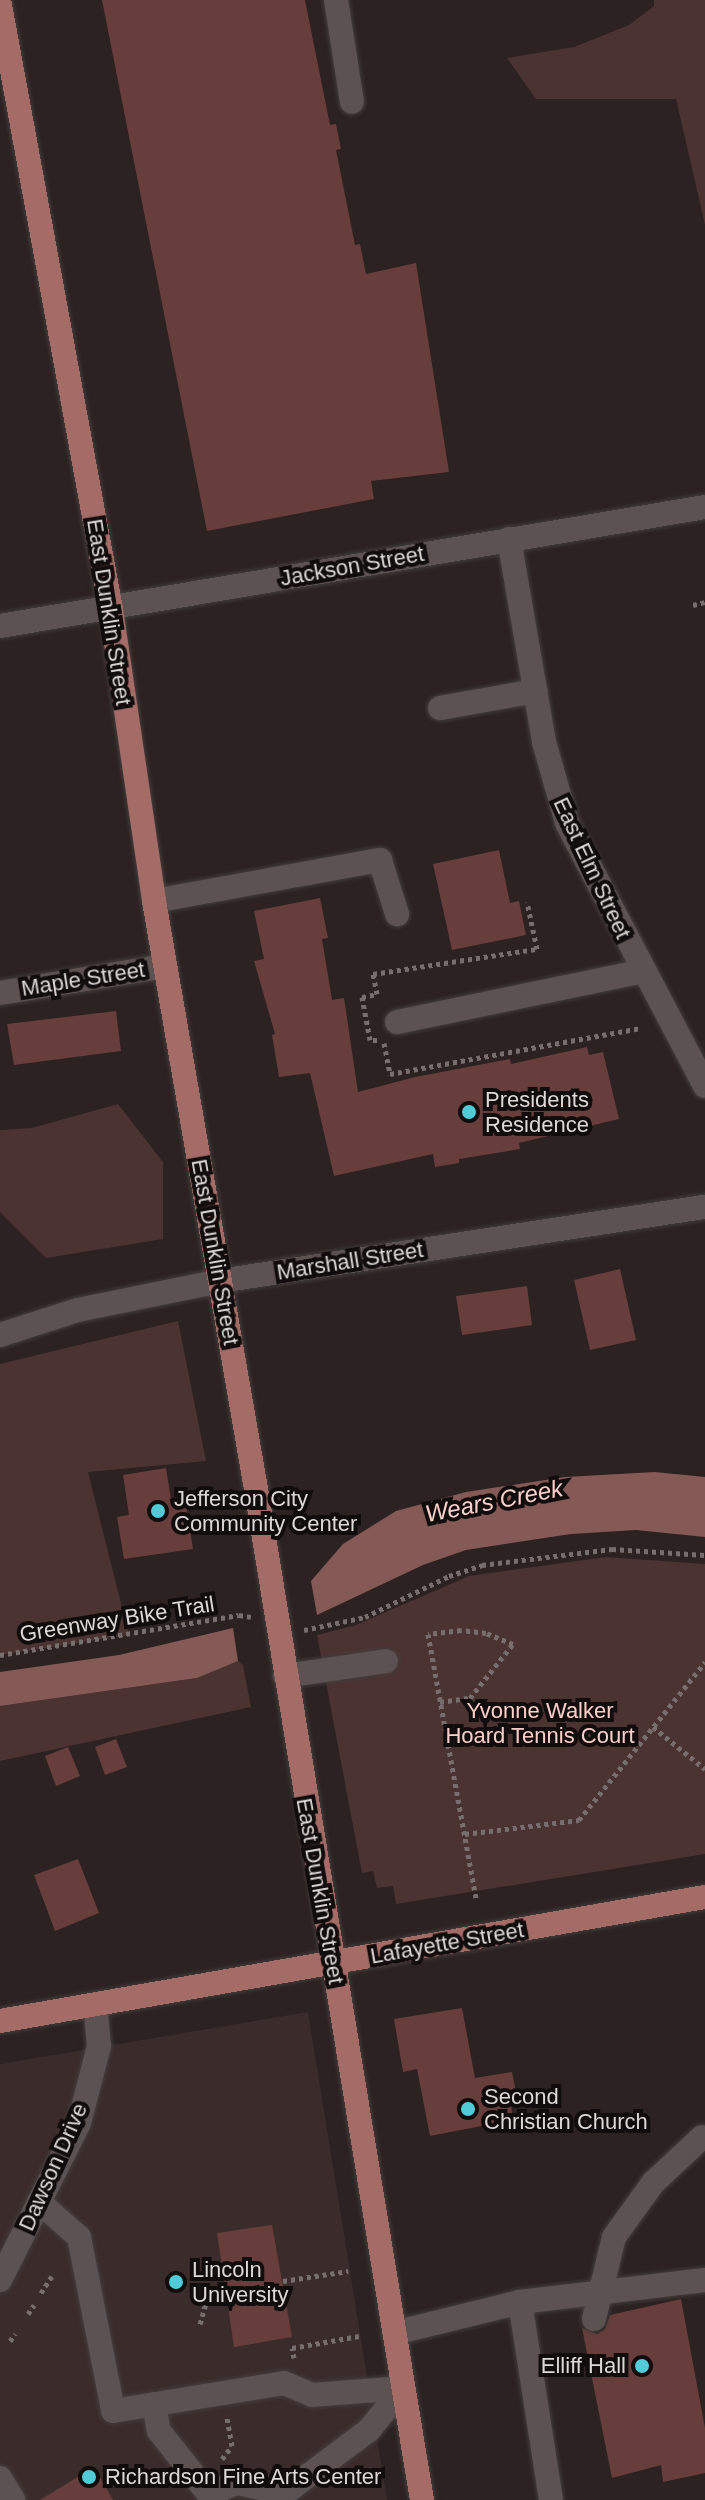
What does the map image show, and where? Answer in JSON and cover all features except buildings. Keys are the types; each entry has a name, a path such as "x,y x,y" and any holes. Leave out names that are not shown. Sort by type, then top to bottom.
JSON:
{"main road":[{"name":"East Dunklin Street","path":"0,5 111,609 154,901 422,2500"},
{"name":"Lafayette Street","path":"0,2021 705,1897"}],"street":[{"path":"336,0 352,102"},
{"name":"Jackson Street","path":"0,626 705,507"},
{"name":"East Elm Street","path":"509,539 553,784 567,823 705,1086"},
{"path":"440,708 535,691"},
{"path":"154,901 380,860 397,914"},
{"name":"Maple Street","path":"0,993 165,966"},
{"path":"397,1022 643,971"},
{"name":"Marshall Street","path":"0,1335 78,1310 220,1281 705,1207"},
{"path":"285,1676 386,1661"},
{"name":"Dawson Drive","path":"0,2280 79,2123 99,2046 95,2004"},
{"path":"594,2319 614,2237 653,2183 702,2137"},
{"path":"39,2202 79,2237 113,2411 284,2383 312,2395 403,2388"},
{"path":"394,2333 520,2302 705,2280"},
{"path":"520,2302 551,2500"},
{"path":"154,2404 159,2431 206,2493 237,2483 266,2489 278,2500 369,2430 403,2388"},
{"path":"0,2478 13,2500"}],"path":[{"path":"693,605 705,602"},
{"path":"305,1630 365,1617 449,1576 482,1565 612,1549 705,1555"},
{"name":"Greenway Bike Trail","path":"0,1655 239,1615"},
{"path":"440,1702 470,1698 513,1644 486,1633 461,1630 428,1634 440,1702 465,1834 476,1899"},
{"path":"465,1834 579,1820 705,1662"},
{"path":"653,1727 705,1769"},
{"path":"283,2281 348,2271"},
{"path":"41,2293 52,2276"},
{"path":"200,2324 209,2292 225,2290"},
{"path":"28,2314 34,2305"},
{"path":"10,2341 15,2334"},
{"path":"298,2389 292,2348 359,2336"},
{"path":"206,2493 232,2446 222,2393"}],"shaded area":[{"name":"Lincoln University","path":"308,2012 387,2500 0,2500 0,2064"}],"green space":[{"path":"654,0 705,0 705,225 676,99 536,99 507,58 574,47 629,25 654,6"},
{"path":"118,1104 163,1162 163,1239 46,1258 0,1212 0,1130 32,1128"},
{"path":"178,1321 206,1461 88,1472 129,1635 0,1655 0,1364"},
{"name":"Yvonne Walker Hoard Tennis Court","path":"606,1557 705,1564 705,1854 396,1904 393,1886 377,1888 373,1871 362,1873 317,1635 356,1625 469,1576"},
{"path":"238,1661 243,1665 251,1707 0,1761 0,1706 197,1678"}],"water":[{"name":"Wears Creek","path":"655,1472 705,1477 705,1537 636,1530 571,1534 466,1550 423,1565 317,1615 311,1581 343,1544 396,1511 466,1492 565,1477"},
{"path":"233,1628 238,1661 197,1678 0,1706 0,1672 119,1655"}],"place":[{"name":"Presidents Residence","path":"469,1112"},
{"name":"Jefferson City Community Center","path":"158,1511"},
{"name":"Second Christian Church","path":"468,2109"},
{"name":"Lincoln University","path":"176,2282"},
{"name":"Elliff Hall","path":"642,2366"},
{"name":"Richardson Fine Arts Center","path":"89,2477"}]}
